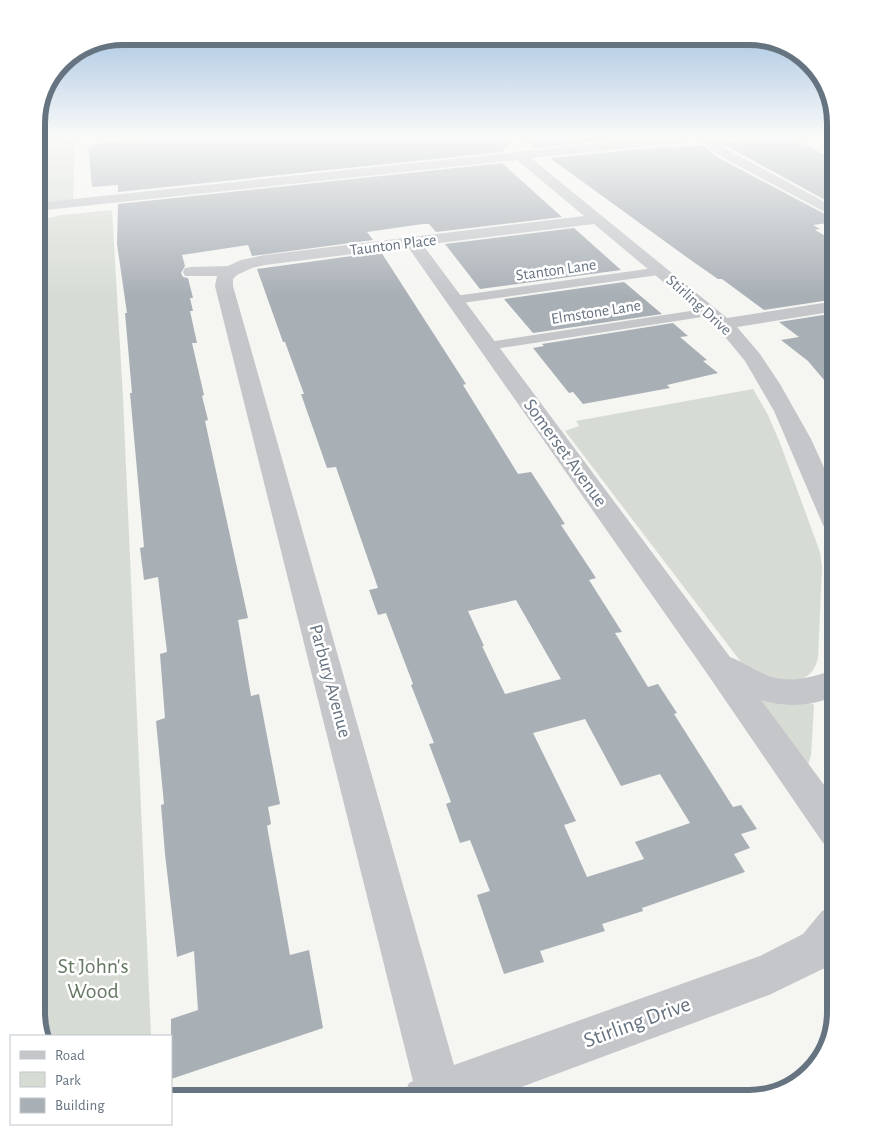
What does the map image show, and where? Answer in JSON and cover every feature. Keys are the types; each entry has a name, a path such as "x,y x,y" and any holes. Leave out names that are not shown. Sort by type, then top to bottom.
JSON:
{"street":[{"path":"45,206 100,202 181,191"},
{"name":"Stirling Drive","path":"563,191 716,318 740,343 779,397 801,440 827,503"},
{"path":"794,191 827,209"},
{"path":"45,214 100,202"},
{"name":"Taunton Place","path":"191,272 231,271 258,261 597,219"},
{"name":"Somerset Avenue","path":"413,242 717,663 827,819"},
{"name":"Parbury Avenue","path":"231,271 224,278 224,286 430,1090"},
{"path":"716,318 827,307"},
{"name":"Somerset Avenue","path":"717,663 758,686 780,692 806,692 827,685"},
{"name":"Stirling Drive","path":"449,1090 770,974 818,949 827,937"}],"lane":[{"name":"Stanton Lane","path":"455,300 661,271"},
{"name":"Elmstone Lane","path":"488,346 716,318"}],"green space":[{"path":"45,191 73,191 73,201 45,203"},
{"name":"St John's Wood","path":"112,210 123,398 151,1035 49,1035 46,1022 45,219 62,215"},
{"path":"753,389 768,415 780,443 820,552 822,567 818,658 813,670 806,677 797,680 775,678 744,666 565,431 579,426 576,421"},
{"path":"741,690 813,704 811,755 808,765"}],"building":[{"path":"240,191 533,191 562,217 436,232 429,224 423,224 367,232 373,240 252,256 248,245 182,255 185,266 181,273 183,277 188,278 193,298 190,298 193,311 190,311 197,343 192,343 204,395 202,396 208,420 205,421 248,618 238,620 251,696 259,694 280,804 268,807 271,824 267,826 290,955 309,950 323,1028 172,1079 171,1019 198,1010 194,951 177,957 165,854 161,805 164,804 156,721 165,718 160,654 167,652 158,577 144,580 140,548 144,547 130,393 132,393 125,313 127,313 117,244 118,204"},
{"path":"595,191 781,191 827,215 827,223 813,225 820,229 815,230 827,237 827,300 764,310 722,279 718,279"},
{"path":"809,191 827,191 827,201"},
{"path":"574,228 621,270 480,289 445,244"},
{"path":"381,252 466,384 463,385 518,474 531,472 565,524 561,525 596,578 589,580 622,632 615,633 648,687 658,684 677,713 674,714 733,807 741,805 757,829 741,834 750,848 734,854 745,872 642,908 643,911 602,924 605,931 540,951 544,962 504,974 477,895 490,891 470,840 460,843 446,804 451,802 429,744 434,743 386,613 378,615 369,590 378,588 336,467 327,468 301,394 304,394 257,269","holes":["516,600 561,679 505,694 468,611","585,719 621,786 660,774 690,823 635,842 644,859 587,877 564,825 576,821 533,733"]},
{"path":"624,282 662,314 533,333 504,299"},
{"path":"827,314 827,383 808,361 781,340 799,337 779,322"},
{"path":"673,323 688,336 680,337 707,360 703,361 718,373 667,385 670,388 583,404 573,392 569,393 533,348 544,346 542,344"}]}
